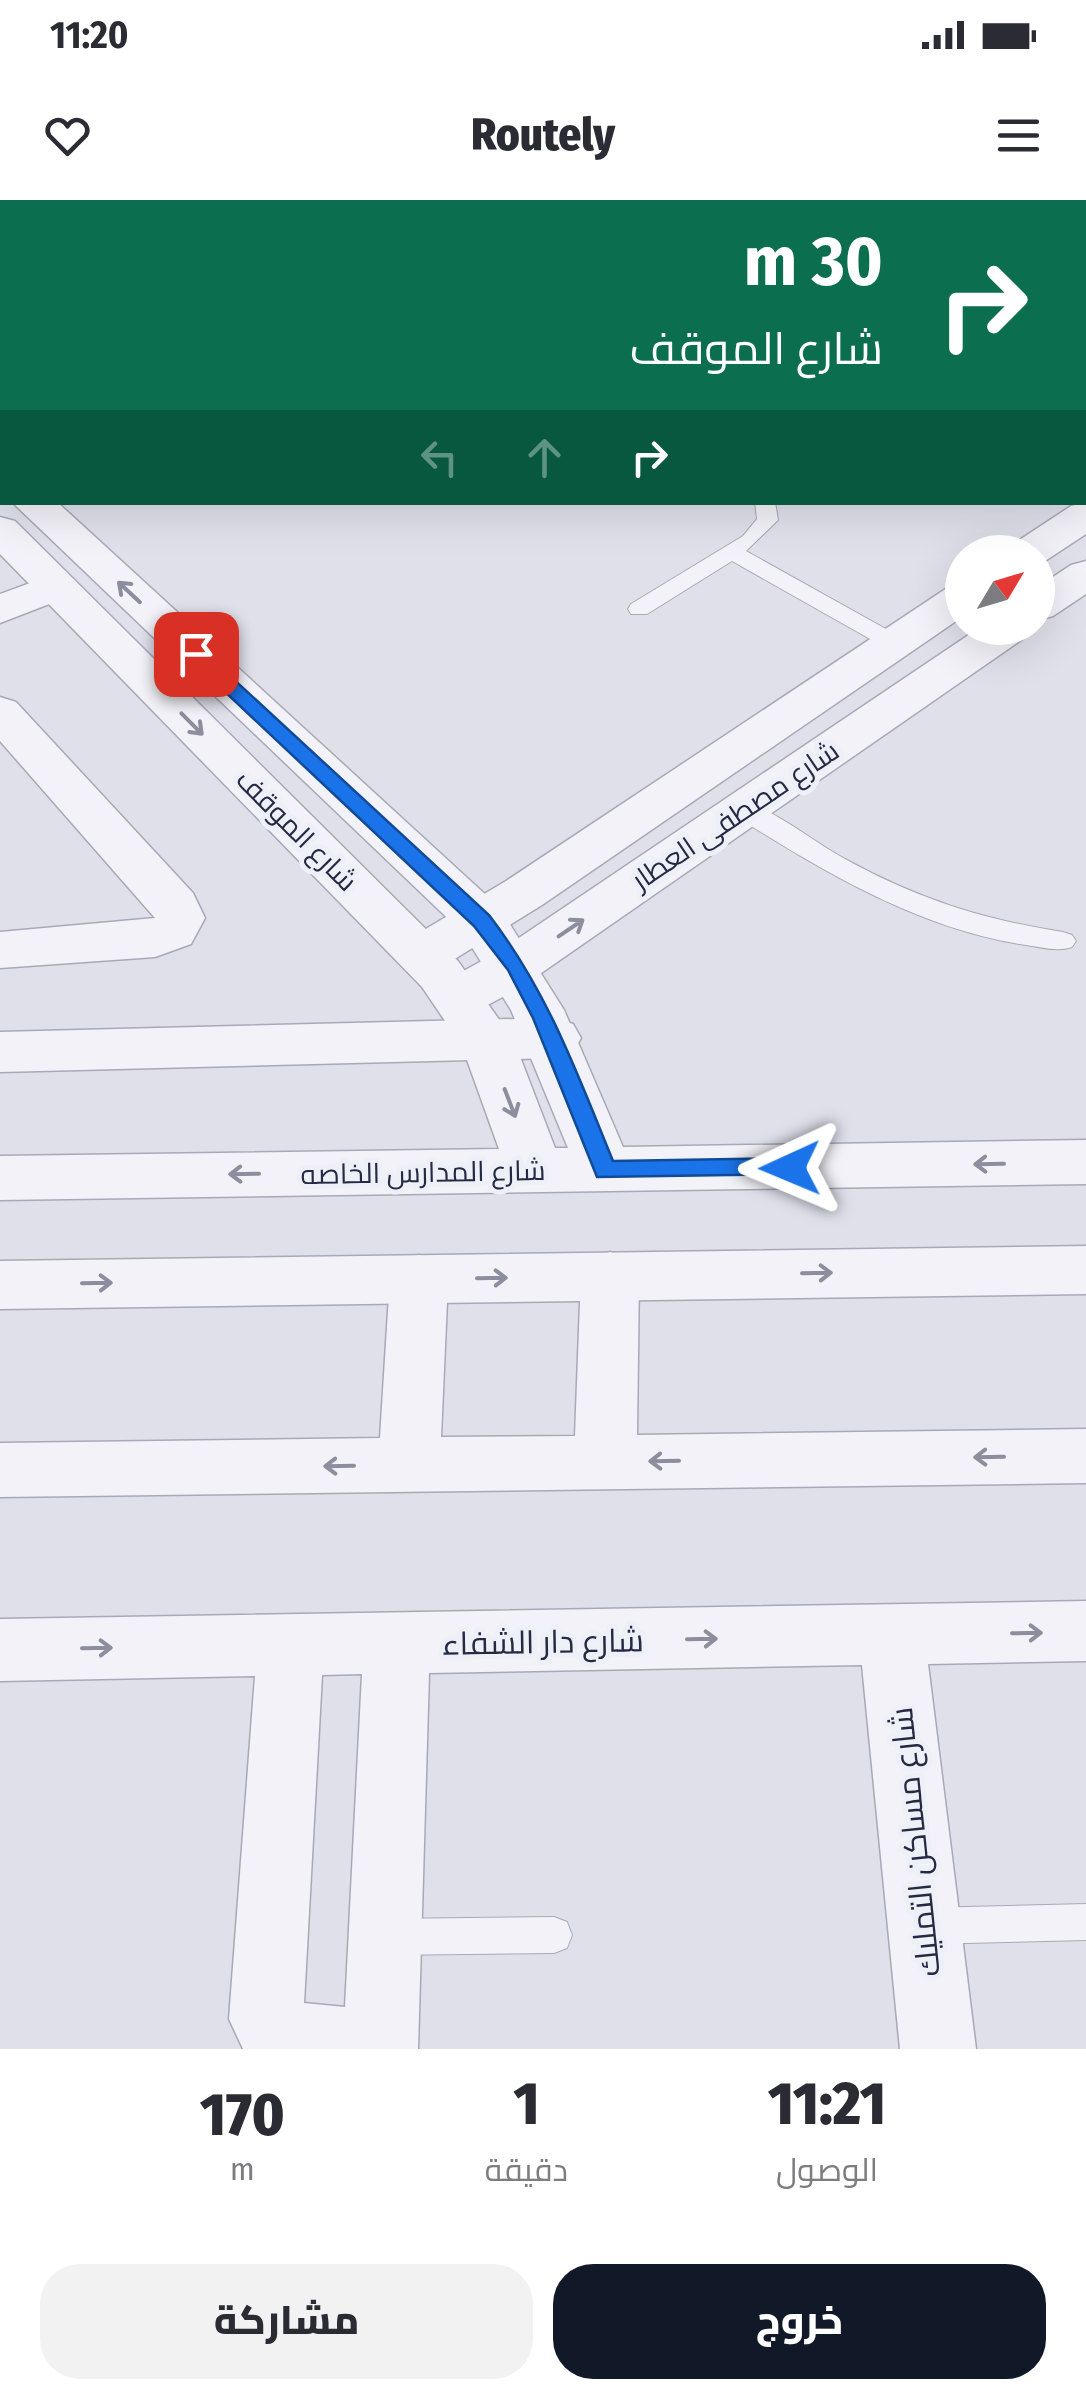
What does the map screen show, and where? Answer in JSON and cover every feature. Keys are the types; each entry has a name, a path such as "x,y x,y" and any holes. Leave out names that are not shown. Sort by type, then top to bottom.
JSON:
{"street":[{"name":"شارع الموقف","path":"35,505 482,920 516,965 554,1038 605,1170"},
{"path":"1055,535 1086,514"},
{"name":"شارع الموقف","path":"0,530 422,955 458,998 487,1042 535,1170"},
{"path":"0,610 55,587"},
{"name":"شارع مصطفى العطار","path":"422,955 482,920 945,609"},
{"name":"شارع مصطفى العطار","path":"458,998 516,965 983,645"},
{"path":"0,712 175,906 180,918 172,931 155,939 0,950"},
{"path":"0,1052 554,1038"},
{"name":"شارع المدارس الخاصه","path":"0,1178 1086,1162"},
{"path":"0,1285 1086,1270"},
{"path":"605,1462 610,1276"},
{"path":"410,1465 419,1279"},
{"path":"0,1470 1086,1456"},
{"name":"شارع دار الشفاء","path":"0,1650 1086,1631"},
{"name":"شارع مساكن التمليك","path":"892,1636 938,2049"},
{"path":"291,1646 266,2019 274,2032 300,2044 380,2046 398,1644"}],"lane":[{"path":"639,609 732,552 768,520 766,505"},
{"path":"732,552 894,643"},
{"path":"744,810 871,884 930,911 995,930 1063,941"},
{"path":"924,1926 1086,1922"},
{"path":"385,1937 554,1935"}],"route":[{"path":"196,654 482,920 516,965 554,1038 605,1170 790,1168"}]}
